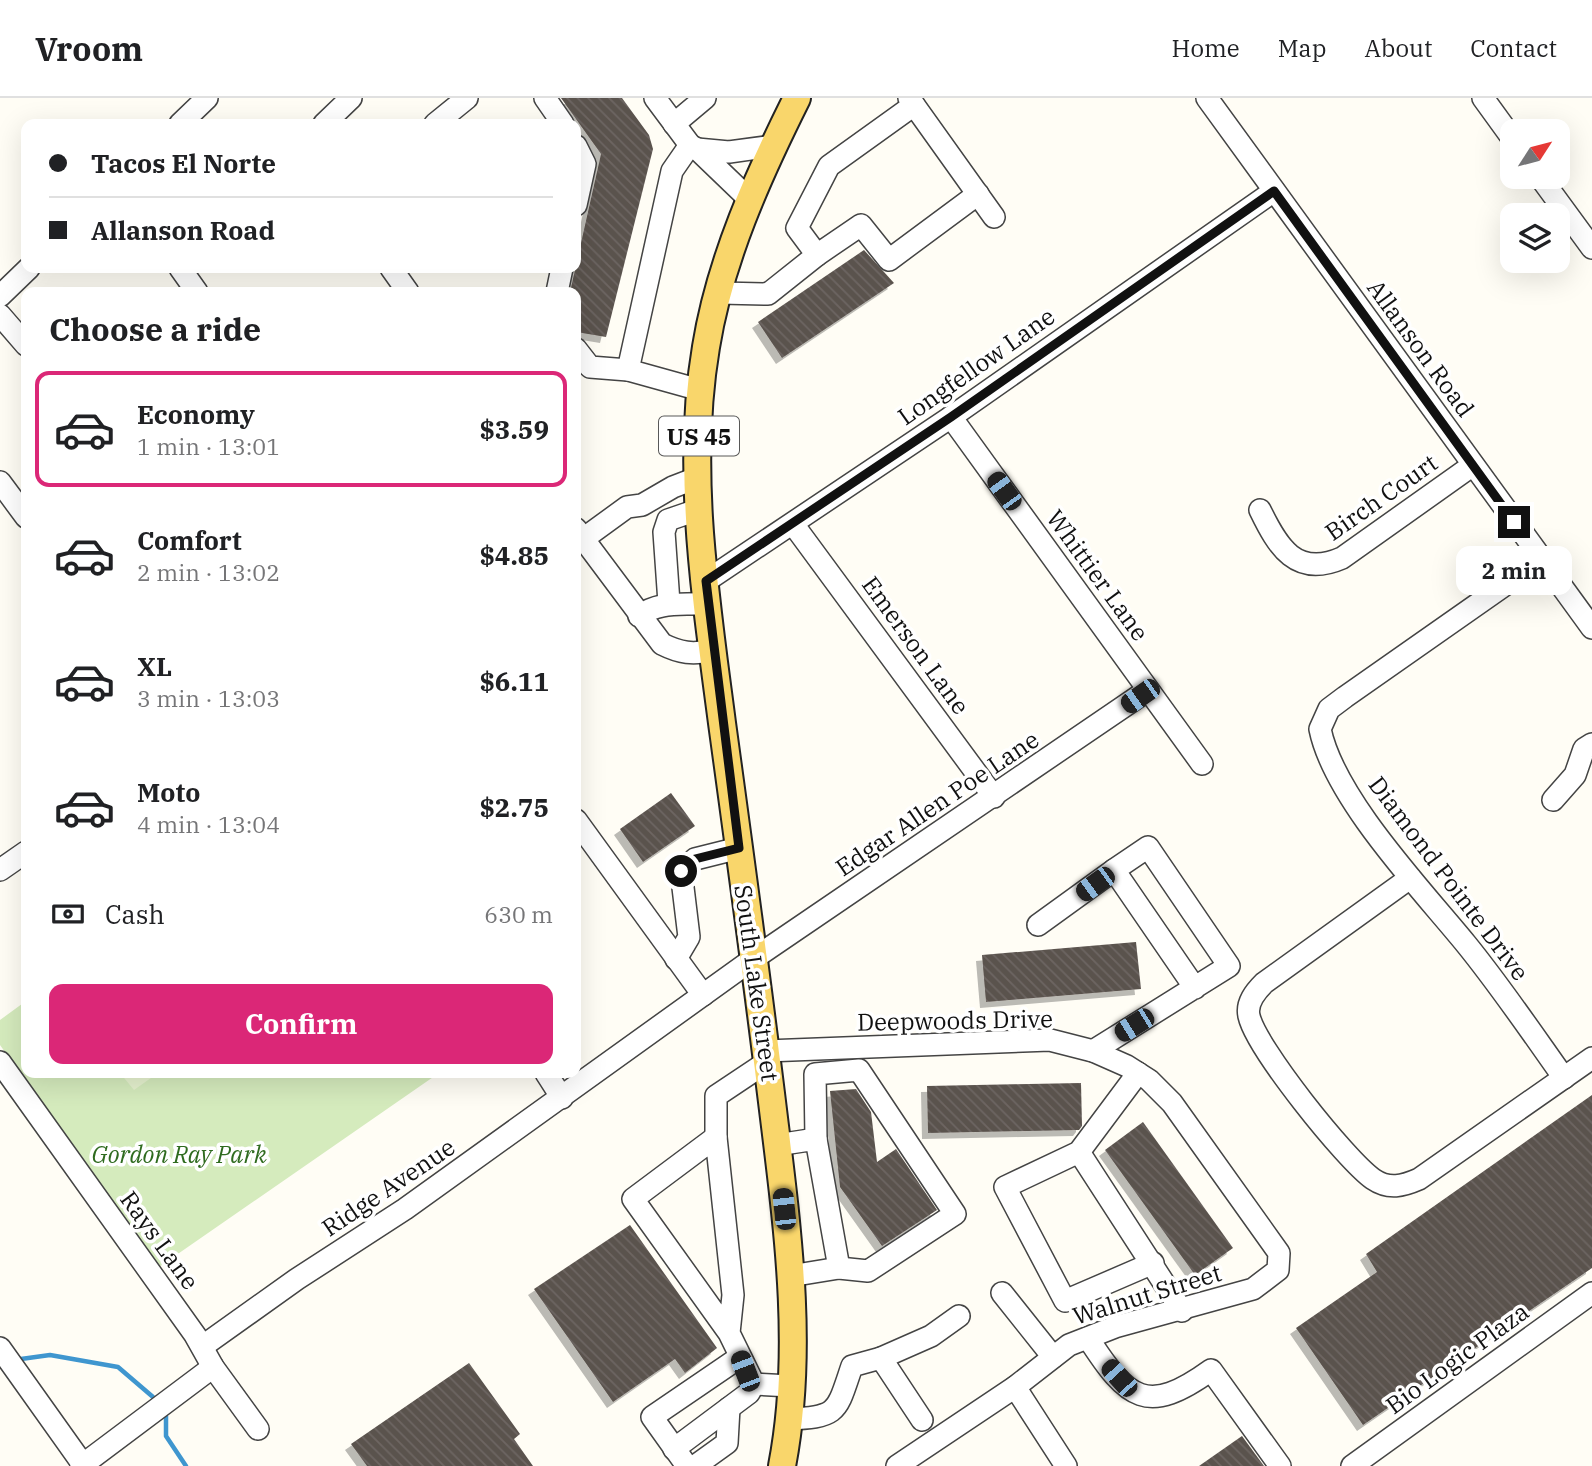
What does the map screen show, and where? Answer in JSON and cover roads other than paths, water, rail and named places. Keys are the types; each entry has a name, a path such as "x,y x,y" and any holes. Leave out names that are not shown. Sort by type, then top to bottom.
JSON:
{"main road":[{"name":"South Lake Street","path":"782,1466 793,1326 790,1276 778,1145 713,650 699,477 700,390 706,343 749,200 797,98"}],"street":[{"path":"192,119 207,98"},
{"path":"329,119 351,98"},
{"path":"441,119 467,98"},
{"path":"545,98 560,119"},
{"path":"655,98 693,147 749,200"},
{"path":"674,124 705,98"},
{"name":"Allanson Road","path":"1207,98 1592,628"},
{"path":"1483,98 1500,121"},
{"path":"817,256 797,228 829,166 911,102 995,217"},
{"path":"693,147 729,152 773,146"},
{"path":"628,370 672,171 693,147"},
{"path":"581,156 585,164 581,182"},
{"path":"1549,189 1592,248"},
{"name":"Longfellow Lane","path":"707,592 793,524 1274,191"},
{"path":"720,293 768,294 861,225 889,260 978,194"},
{"path":"0,296 24,273"},
{"path":"0,315 21,339"},
{"path":"581,355 590,367 628,370 700,390"},
{"name":"Whittier Lane","path":"951,417 1202,764"},
{"name":"Birch Court","path":"1260,510 1272,534 1290,557 1307,563 1330,564 1473,465"},
{"path":"581,533 627,507 642,505 699,477"},
{"path":"0,482 21,510"},
{"path":"669,603 664,532 668,520 700,509"},
{"name":"Emerson Lane","path":"793,524 995,797"},
{"path":"581,537 662,644 677,652 696,654 713,650"},
{"name":"Diamond Pointe Drive","path":"1542,559 1345,696 1323,718 1320,729 1331,762 1369,823 1494,981 1563,1078"},
{"path":"639,616 651,607 669,603 685,606 707,592"},
{"name":"Edgar Allen Poe Lane","path":"754,959 1148,690"},
{"path":"1553,800 1575,775 1584,749 1592,744"},
{"path":"581,827 703,995"},
{"path":"1038,925 1148,847 1229,965 1093,1051"},
{"path":"676,959 689,937 681,871 695,859 739,848"},
{"path":"0,870 21,855"},
{"path":"1114,870 1195,988"},
{"path":"1410,878 1264,984 1249,1004 1249,1016 1257,1035 1307,1106 1373,1180 1392,1187 1407,1184 1471,1144 1592,1059"},
{"name":"Ridge Avenue","path":"203,1346 562,1098 754,959"},
{"name":"Deepwoods Drive","path":"767,1057 836,1049 1050,1040 1093,1051 1138,1073 1172,1103 1268,1237"},
{"path":"836,1049 838,1072"},
{"path":"729,1333 733,1295 716,1137 716,1096 767,1057"},
{"name":"Rays Lane","path":"0,1062 203,1346"},
{"path":"790,1276 839,1268 868,1271 955,1214 859,1070 815,1074 816,1139 839,1268"},
{"path":"1138,1073 1079,1152 1005,1187 1065,1301 1153,1263"},
{"path":"548,1078 562,1098"},
{"path":"716,1137 633,1199 729,1333 754,1384"},
{"path":"778,1145 816,1139"},
{"path":"1079,1152 1182,1311"},
{"name":"Walnut Street","path":"898,1466 1015,1387 1069,1345 1115,1327 1182,1311 1253,1289 1270,1280 1280,1265 1279,1253 1268,1237"},
{"path":"1002,1293 1053,1357"},
{"name":"Bio Logic Plaza","path":"1352,1466 1592,1293"},
{"path":"787,1419 824,1417 838,1405 852,1366 881,1358 931,1336 960,1316"},
{"path":"1088,1338 1103,1361 1130,1391 1156,1399 1182,1391 1211,1370 1280,1466"},
{"path":"203,1346 213,1367 258,1429"},
{"path":"0,1348 83,1465 213,1367"},
{"path":"740,1357 653,1417 680,1457 729,1408 749,1394 754,1384"},
{"path":"881,1358 922,1420"},
{"path":"754,1384 790,1386"},
{"path":"1015,1387 1066,1466"},
{"path":"695,1466 727,1443 729,1408"}],"waterway":[{"path":"21,1359 50,1355 118,1367 153,1397"},
{"path":"166,1416 166,1436 186,1466"}],"park label":[{"name":"Gordon Ray Park","path":"179,1154"}]}
